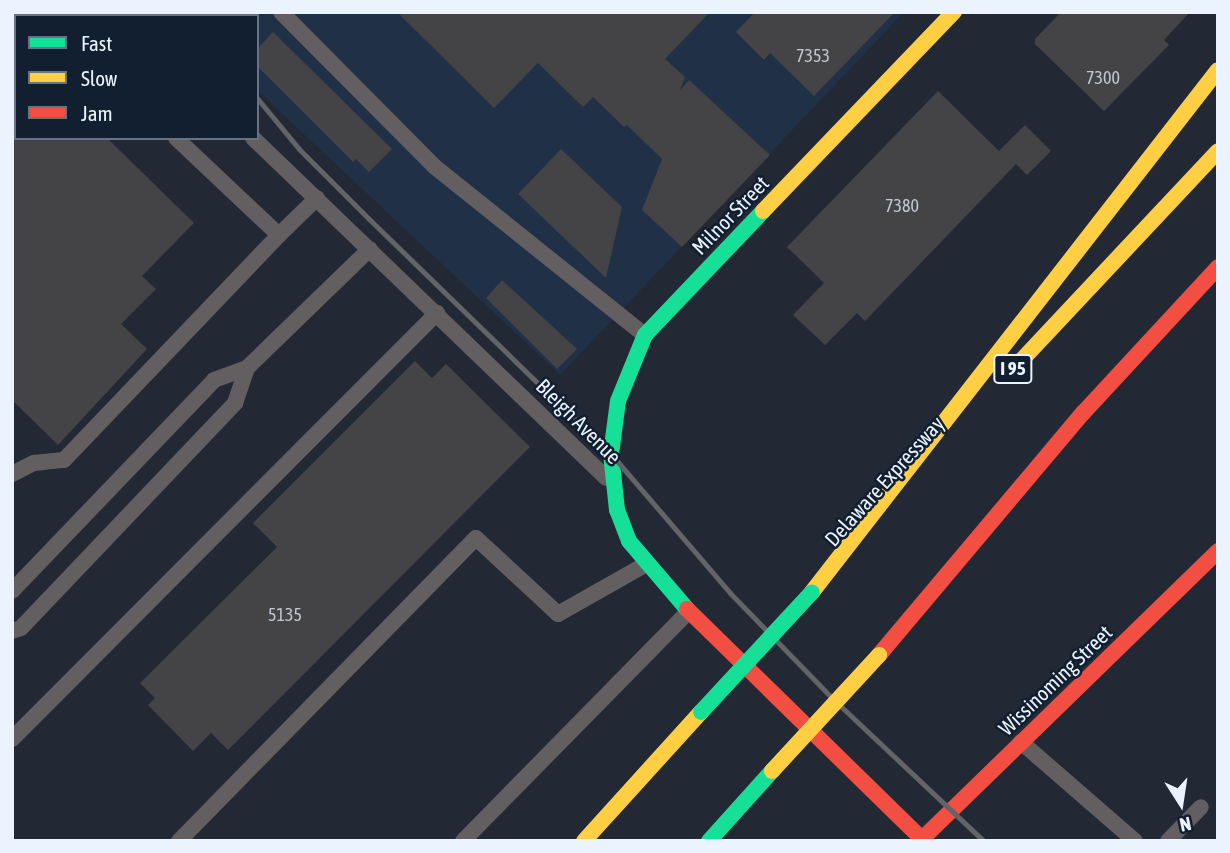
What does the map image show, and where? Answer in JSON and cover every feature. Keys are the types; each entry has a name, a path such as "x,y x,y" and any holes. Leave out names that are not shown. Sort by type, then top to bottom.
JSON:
{"main road":[{"name":"Milnor Street","path":"613,484 611,454 618,401 645,335 954,12"},
{"path":"812,592 1218,70"},
{"name":"I 95","path":"1008,374 1218,150"},
{"path":"709,841 879,655 1083,413 1218,267"},
{"name":"Delaware Expressway","path":"584,841 980,405"},
{"name":"Bleigh Avenue","path":"613,484 625,534 689,611 922,840"},
{"name":"Wissinoming Street","path":"922,840 1218,551"}],"lane":[{"path":"281,12 435,167 645,335"},
{"path":"178,140 279,235"},
{"name":"Bleigh Avenue","path":"255,140 613,484"},
{"path":"12,474 34,463 64,460 317,198"},
{"path":"12,591 214,380 247,368 370,249"},
{"path":"12,739 437,313"},
{"path":"12,631 21,628 235,403 247,368"},
{"path":"179,841 476,538 558,614 648,563"},
{"path":"463,841 689,611"},
{"path":"1021,742 1135,841"},
{"path":"1168,841 1200,807"}],"shaded area":[{"path":"175,12 904,12 560,375 259,92 259,14"}],"building":[{"path":"397,12 710,12 665,59 685,77 680,90 689,80 770,155 682,247 642,210 662,159 627,125 624,127 593,97 583,107 538,63 494,108"},
{"path":"755,12 895,12 814,96 770,53 764,60 736,32"},
{"path":"1061,12 1190,12 1164,40 1169,45 1104,111 1035,44 1035,39"},
{"path":"273,32 392,149 369,172 356,159 353,162 259,68 259,47"},
{"path":"938,91 999,151 1025,125 1051,151 1027,175 1016,164 865,321 857,313 825,345 793,315 824,283 787,247"},
{"path":"12,138 109,140 194,223 142,276 156,289 121,324 147,349 58,445 12,400"},
{"path":"561,149 622,207 606,278 518,194"},
{"path":"502,280 577,349 557,369 486,298"},
{"path":"415,361 432,378 446,364 530,447 228,750 211,733 193,751 148,705 155,698 140,683 277,547 253,523"}],"railway":[{"path":"259,100 299,149 611,454 730,593 832,698 984,841"}],"traffic: fast":[{"path":"687,609 629,541 617,510 611,454 618,401 645,335 763,211"},
{"path":"701,712 812,592"},
{"path":"709,841 772,771"}],"traffic: slow":[{"path":"763,211 954,12"},
{"path":"812,592 1218,70"},
{"path":"1018,364 1218,151"},
{"path":"772,771 879,655"},
{"path":"584,841 701,712"}],"traffic: jam":[{"path":"879,655 1083,413 1218,267"},
{"path":"922,839 1218,551"},
{"path":"687,609 924,841"}]}
